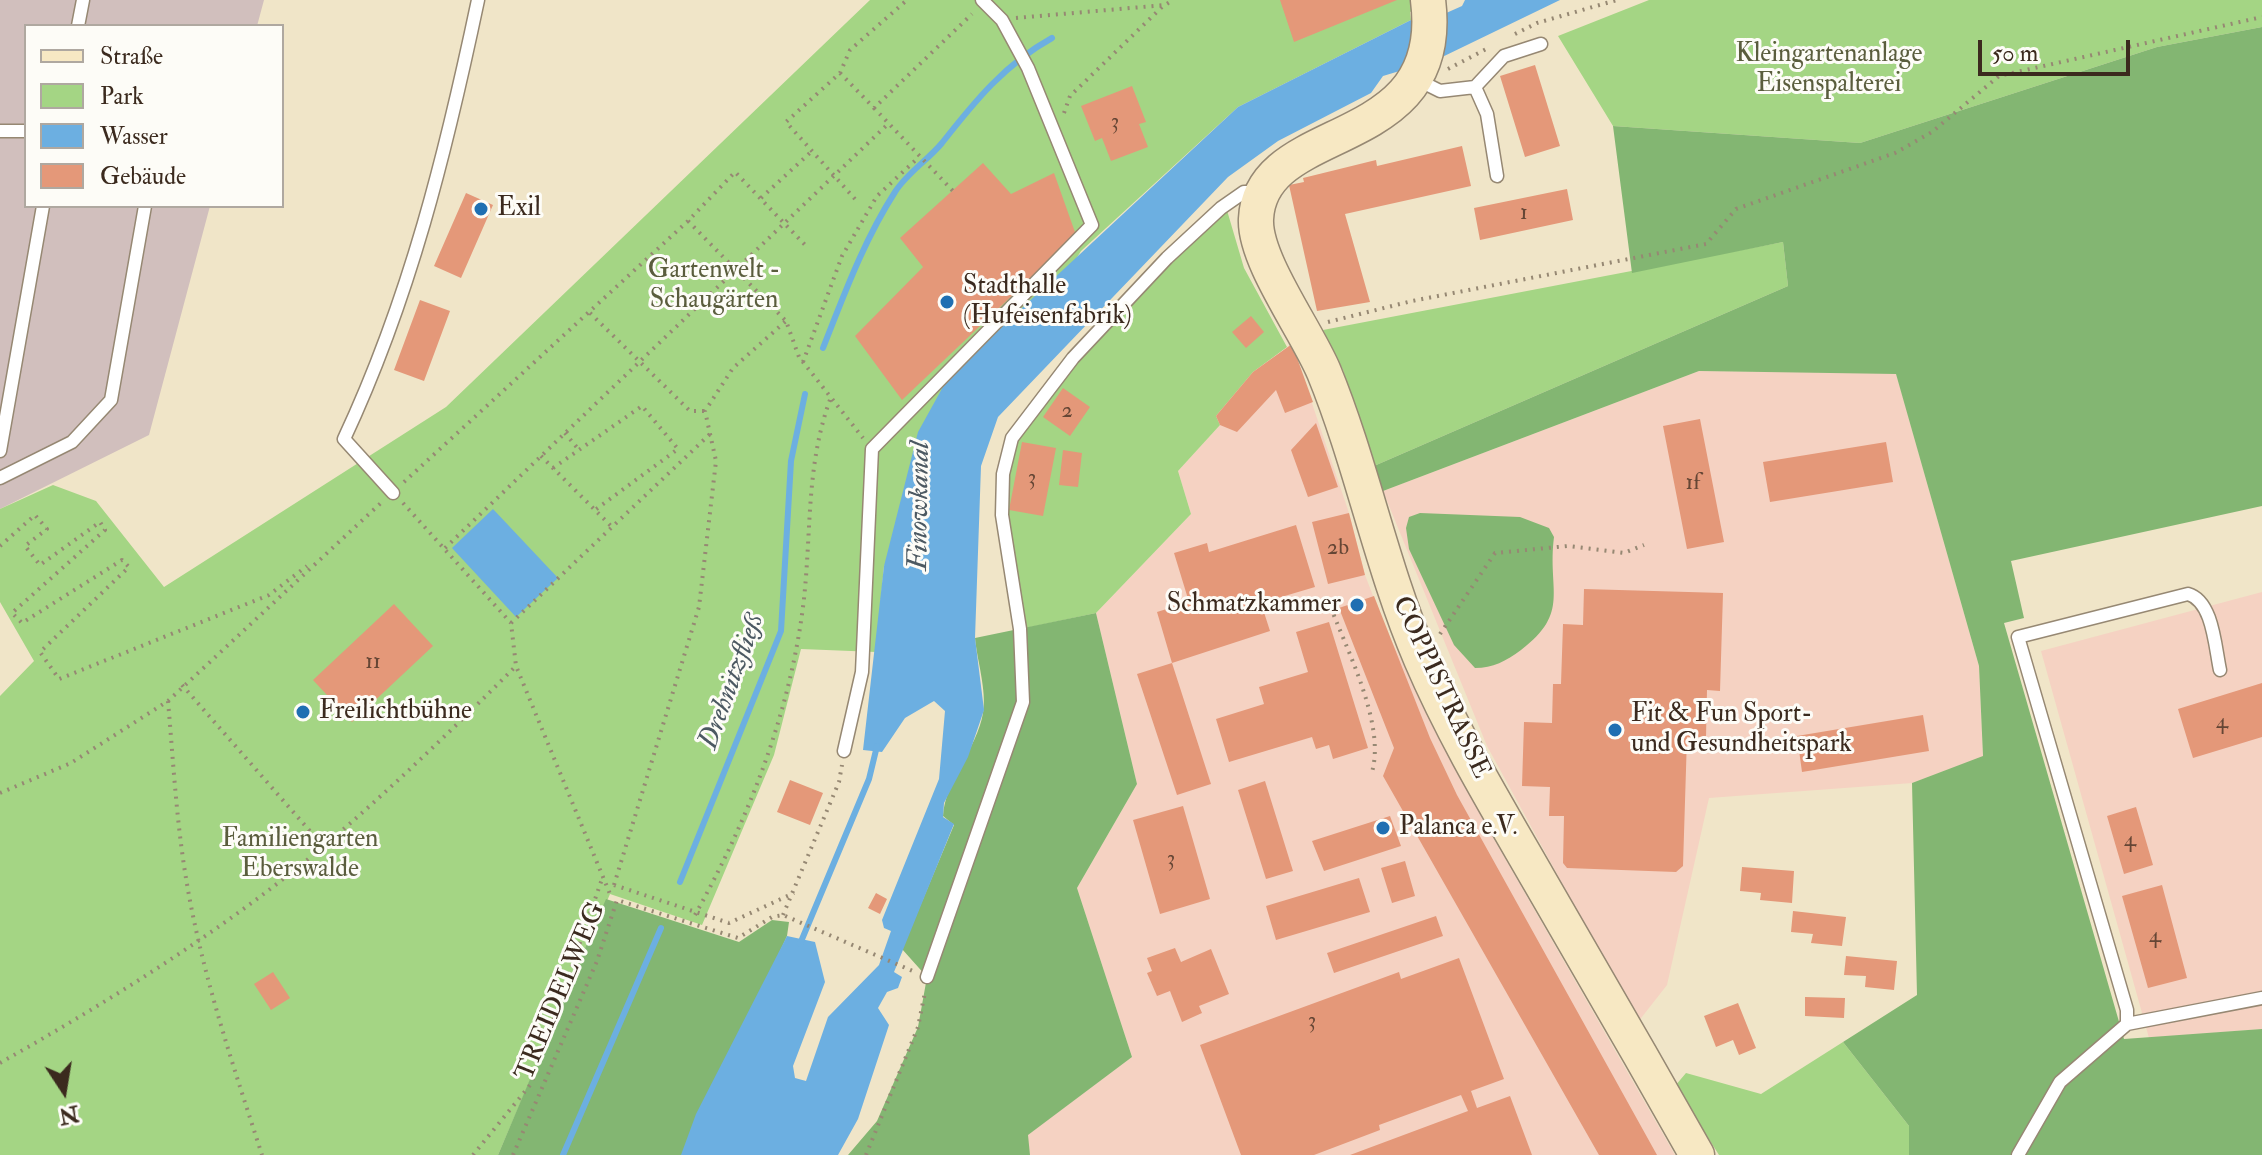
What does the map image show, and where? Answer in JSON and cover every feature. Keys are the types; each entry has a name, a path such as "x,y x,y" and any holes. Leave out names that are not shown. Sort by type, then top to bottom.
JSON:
{"main road":[{"path":"1260,192 1273,174 1292,160 1388,110 1416,79 1431,25 1428,2"},
{"name":"COPPISTRASSE","path":"1260,192 1256,221 1260,246 1304,331 1335,403 1390,579 1453,730 1697,1155"}],"lane":[{"path":"78,24 83,0"},
{"path":"393,493 344,439 379,363 430,212 478,0"},
{"path":"844,751 862,672 872,449 1092,225 1028,68 1002,20 983,1"},
{"path":"1416,79 1440,91 1475,87 1504,56 1541,44"},
{"path":"1475,87 1487,114 1497,176"},
{"path":"0,131 24,131"},
{"path":"927,977 1023,702 1020,629 1002,515 1003,474 1012,438 1073,358 1167,258 1221,208 1244,192 1260,192"},
{"path":"0,451 43,208"},
{"path":"0,478 72,442 111,400 145,208"},
{"path":"2127,1024 2123,995 2018,637 2188,594 2197,596 2205,607 2220,670"},
{"path":"2018,1155 2060,1082 2127,1024 2262,998"}],"path":[{"path":"855,199 786,122 840,73 850,50 907,0"},
{"path":"1056,134 1070,96 1173,0"},
{"path":"1565,14 1582,13 1617,0"},
{"path":"874,108 983,1"},
{"path":"1002,20 1165,5"},
{"path":"1304,331 1412,301 1706,244 1736,209 1895,153 1932,132 1999,76 2262,17"},
{"path":"840,73 953,191"},
{"path":"445,548 888,124"},
{"path":"761,198 812,151"},
{"path":"803,362 842,256 877,196 919,157"},
{"path":"0,793 71,763 168,701 325,553 590,313 735,172 807,247"},
{"path":"688,221 786,321 803,362 853,424"},
{"path":"590,313 690,411 705,411"},
{"path":"614,885 699,607 716,461 705,411 733,368 786,321"},
{"path":"695,915 729,853 763,768 790,677 808,561 811,472 820,427 831,397"},
{"path":"553,468 642,406 678,449 595,510"},
{"path":"565,433 579,450"},
{"path":"511,623 710,434"},
{"path":"541,456 612,527"},
{"path":"393,493 511,623 516,666 610,894"},
{"path":"0,546 35,515 47,529 25,546 40,565 100,522 105,530 12,613 22,623 122,560 129,567 40,652 59,679 269,595 325,553"},
{"path":"1422,661 1495,553 1568,546 1624,553 1644,545"},
{"path":"1328,600 1373,723 1377,754 1372,772"},
{"path":"0,1063 198,942 323,847 430,751 516,666"},
{"path":"182,685 323,847"},
{"path":"168,701 185,870 198,942 230,1057 262,1155"},
{"path":"844,751 839,782 783,915 899,965"},
{"path":"604,879 695,915 729,923 794,893"},
{"path":"473,1155 531,1084 604,879"},
{"name":"TREIDELWEG","path":"513,1155 597,961 617,900 738,938 772,917 783,915"},
{"path":"866,1155 918,1027 927,977"}],"shaded area":[{"path":"0,0 264,0 258,24 24,24 24,208 209,208 149,435 0,509"},
{"path":"1292,344 1349,513 1365,575 1387,632 1483,820 1675,1155 1030,1155 1027,1135 1132,1057 1077,888 1137,784 1096,613 1191,514 1178,471 1220,425 1216,416 1253,372"},
{"path":"1699,371 1896,373 1979,666 1983,757 1912,783 1709,798 1667,985 1638,1022 1487,746 1383,491"},
{"path":"2262,592 2262,1029 2149,1038 2041,651"}],"green space":[{"name":"Familiengarten Eberswalde","path":"870,0 1414,0 1415,10 1410,12 1411,20 1238,107 1081,251 884,566 876,652 801,649 774,755 702,925 610,894 498,1155 0,1155 0,696 34,661 0,602 0,509 53,485 96,501 164,587 446,407"},
{"name":"Kleingartenanlage Eisenspalterei","path":"1649,0 2262,0 2262,27 2157,47 1860,143 1613,126 1558,36"},
{"path":"2262,27 2262,506 2011,561 2024,618 2004,623 2124,1039 2262,1029 2262,1155 1909,1155 1909,1126 1843,1042 1917,995 1912,783 1983,756 1979,666 1896,374 1699,371 1383,491 1374,466 1788,286 1783,242 1632,273 1613,126 1860,143 2157,47"},
{"path":"1226,207 1244,268 1287,347 1253,372 1216,416 1220,425 1178,471 1191,514 1096,613 1026,628 1000,529 1007,441 1151,279"},
{"path":"1783,242 1788,286 1374,466 1343,370 1323,330"},
{"path":"1420,513 1520,517 1549,528 1554,537 1552,612 1536,636 1505,661 1475,668 1454,645 1409,549 1406,528 1409,517"},
{"path":"1096,613 1137,784 1077,888 1132,1057 1028,1135 1030,1155 848,1155 877,1121 918,1027 927,977 902,949 954,825 943,816 945,803 980,726 983,685 975,638"},
{"path":"606,899 739,942 772,920 789,922 787,936 688,1155 498,1155"},
{"path":"1843,1042 1909,1126 1909,1155 1719,1155 1675,1086 1686,1073 1761,1094"}],"water":[{"name":"Finowkanal","path":"1465,0 1560,0 1436,60 1383,76 1371,93 1278,141 1228,177 998,417 981,466 975,638 984,710 968,757 944,803 943,817 954,824 894,972 902,977 898,988 887,992 878,1008 889,1025 858,1119 838,1155 681,1155 696,1114 787,936 815,942 825,982 793,1066 795,1078 806,1081 828,1017 879,965 891,931 884,928 882,920 939,779 945,711 934,701 905,718 882,752 863,750 884,566 918,432 949,376 1238,107 1411,20 1444,14 1462,6"},
{"path":"493,509 558,578 516,617 452,548"}],"building":[{"path":"1280,0 1397,0 1294,42"},
{"path":"1535,65 1560,146 1525,157 1500,76"},
{"path":"1132,86 1146,122 1139,124 1148,147 1111,161 1102,138 1095,141 1081,106"},
{"path":"1462,146 1471,186 1345,214 1370,302 1317,311 1289,185 1304,182 1303,178 1376,160 1377,166"},
{"name":"Stadthalle (Hufeisenfabrik)","path":"983,163 1011,194 1054,173 1076,235 902,400 855,336 923,267 900,238"},
{"path":"1567,189 1573,220 1480,240 1474,208"},
{"path":"466,193 493,205 461,278 434,266"},
{"path":"420,300 450,311 424,381 394,370"},
{"path":"1251,316 1264,332 1246,348 1232,332"},
{"path":"1292,344 1313,402 1285,413 1276,390 1237,432 1220,425 1216,416 1253,372"},
{"path":"1063,388 1090,407 1070,436 1043,417"},
{"path":"1700,419 1724,542 1687,549 1663,426"},
{"path":"1316,423 1338,487 1308,497 1291,450"},
{"path":"1022,442 1056,448 1043,516 1009,510"},
{"path":"1886,442 1893,482 1770,502 1763,462"},
{"path":"1063,450 1082,453 1078,487 1059,485"},
{"path":"1349,513 1365,575 1328,584 1312,522"},
{"path":"1296,525 1315,587 1261,603 1270,631 1172,663 1157,612 1189,602 1174,553 1207,543 1209,552"},
{"name":"Fit & Fun Sport- und Gesundheitspark","path":"1584,589 1723,593 1720,691 1707,690 1706,737 1687,737 1683,866 1676,872 1567,868 1563,863 1564,816 1549,816 1550,787 1522,786 1524,722 1552,723 1553,684 1561,684 1563,624 1583,625"},
{"path":"1374,596 1430,738 1457,795 1657,1155 1599,1155 1383,776 1394,748 1339,608"},
{"path":"394,604 433,646 352,722 313,680"},
{"path":"1329,622 1368,748 1333,759 1329,745 1316,749 1312,737 1229,762 1216,719 1264,704 1259,687 1308,672 1296,632"},
{"path":"1172,663 1211,784 1177,795 1137,674"},
{"path":"2262,683 2262,737 2193,758 2178,709"},
{"path":"1923,715 1929,751 1802,772 1797,736"},
{"path":"790,780 823,793 810,825 777,812"},
{"path":"1265,781 1293,871 1266,879 1238,790"},
{"path":"1183,806 1210,899 1160,914 1133,820"},
{"path":"2136,807 2153,865 2124,874 2107,816"},
{"path":"1390,816 1401,846 1324,871 1312,841"},
{"path":"1405,861 1415,896 1392,903 1381,868"},
{"path":"1742,867 1794,871 1792,903 1760,900 1761,893 1740,891"},
{"path":"1359,878 1370,912 1276,940 1266,906"},
{"path":"2162,885 2187,978 2148,988 2122,896"},
{"path":"876,893 887,899 880,914 868,908"},
{"path":"1793,911 1846,917 1842,946 1811,943 1813,934 1791,932"},
{"path":"1436,916 1443,936 1334,973 1327,953"},
{"path":"1175,948 1181,962 1211,949 1229,994 1199,1006 1202,1013 1182,1022 1170,991 1157,996 1147,973 1152,971 1147,958"},
{"path":"1846,956 1897,961 1894,990 1865,987 1866,976 1844,975"},
{"path":"1459,958 1504,1079 1471,1091 1477,1108 1510,1096 1532,1155 1350,1155 1468,1111 1461,1095 1379,1125 1380,1130 1314,1155 1241,1155 1200,1045 1399,972 1401,979"},
{"path":"273,972 290,998 271,1010 254,984"},
{"path":"1805,997 1845,998 1844,1018 1805,1016"},
{"path":"1738,1003 1756,1048 1739,1055 1733,1040 1716,1047 1704,1016"}],"waterway":[{"name":"Drehnitzfließ","path":"823,348 864,248 900,185 992,84 1020,59 1052,38"},
{"name":"Drehnitzfließ","path":"680,882 781,631 791,461 805,394"},
{"path":"800,944 869,779 877,746"},
{"path":"563,1155 661,928"}],"place":[{"name":"Exil","path":"481,209"},
{"name":"Stadthalle (Hufeisenfabrik)","path":"947,302"},
{"name":"Schmatzkammer","path":"1357,605"},
{"name":"Freilichtbühne","path":"303,712"},
{"name":"Fit & Fun Sport- und Gesundheitspark","path":"1615,730"},
{"name":"Palanca e.V.","path":"1383,828"}],"park label":[{"name":"Gartenwelt - Schaugärten","path":"714,286"}]}
